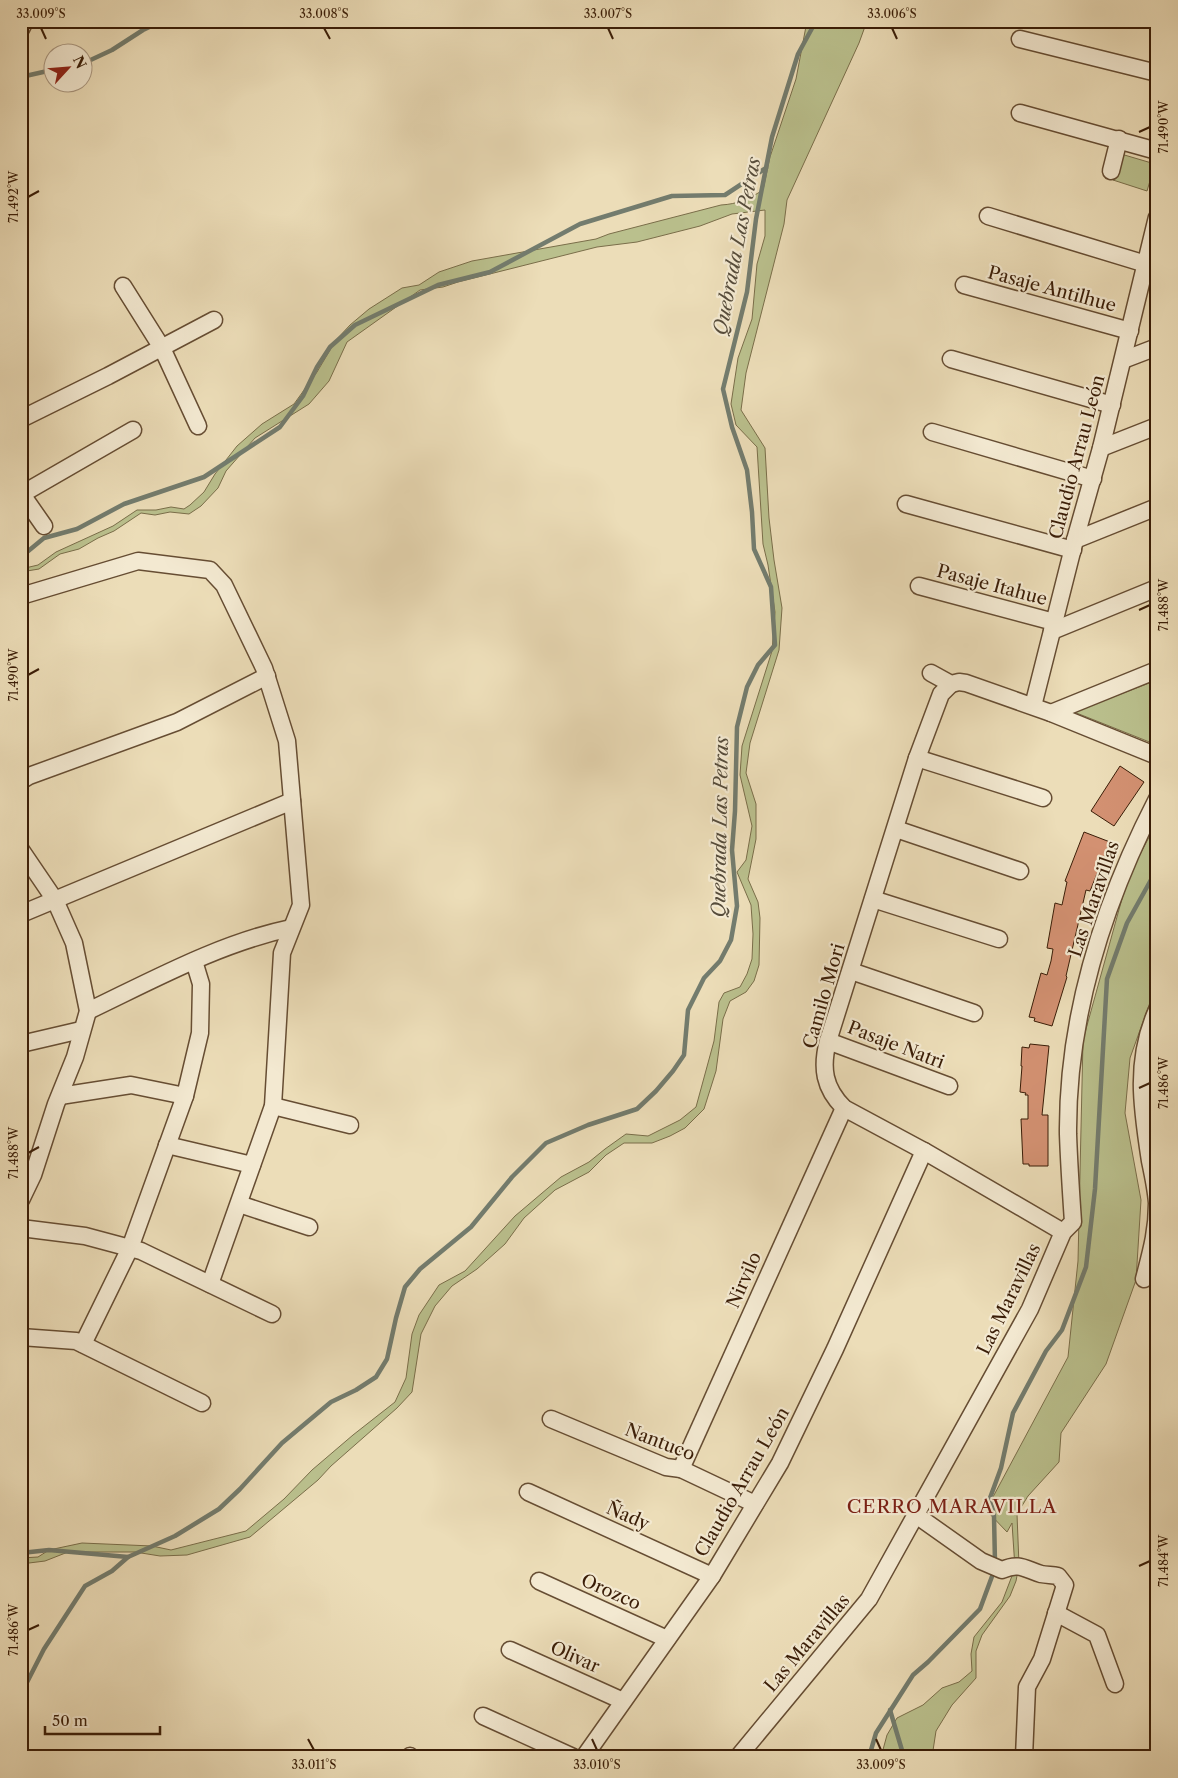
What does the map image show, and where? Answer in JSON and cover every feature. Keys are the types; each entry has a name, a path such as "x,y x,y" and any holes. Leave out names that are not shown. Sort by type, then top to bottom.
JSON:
{"street":[{"path":"21,29 25,21"},
{"path":"1020,39 1157,73"},
{"path":"1020,113 1157,151"},
{"path":"1111,171 1119,139"},
{"path":"988,216 1151,262"},
{"name":"Claudio Arrau León","path":"1033,706 1130,331 1151,262 1157,217"},
{"name":"Pasaje Antilhue","path":"964,285 1130,331"},
{"path":"123,286 162,348 198,426"},
{"path":"21,419 214,320"},
{"path":"1123,360 1157,347"},
{"path":"951,359 1112,405"},
{"path":"1101,448 1157,426"},
{"path":"44,526 22,493 133,430"},
{"path":"932,432 1093,479"},
{"path":"906,504 1074,545 1157,508"},
{"path":"21,596 138,562 210,570 224,585 267,676 287,741 301,905 282,953 273,1106 210,1284"},
{"name":"Pasaje Itahue","path":"919,586 1053,627"},
{"path":"1053,627 1157,588"},
{"path":"1051,712 1157,670"},
{"path":"931,673 951,684 966,683 1051,712 1157,756"},
{"path":"21,781 29,776 177,722 267,676"},
{"name":"Camilo Mori","path":"951,684 941,694 917,758 852,970 828,1041 826,1082 834,1099 844,1108 924,1151 1063,1232"},
{"path":"917,758 1043,798"},
{"name":"Las Maravillas","path":"742,1755 869,1599 1030,1309 1063,1232 1073,1222 1068,1134 1070,1096 1076,1040 1086,984 1105,917 1122,871 1157,799"},
{"path":"21,914 292,801"},
{"path":"896,829 1020,871"},
{"path":"21,850 56,900 74,943 88,1011 81,1030 75,1057 33,1176 21,1200"},
{"path":"873,899 999,939"},
{"path":"88,1011 194,961 262,934 291,928"},
{"path":"83,1344 130,1248 185,1096 200,1033 201,984 194,961"},
{"path":"852,970 974,1013"},
{"path":"1144,1279 1156,1236 1157,1201 1150,1114 1141,1089 1142,1064 1157,1010"},
{"path":"21,1044 81,1030"},
{"name":"Pasaje Natri","path":"828,1041 949,1086"},
{"path":"60,1096 132,1085 185,1096"},
{"path":"273,1106 350,1125"},
{"name":"Nirvilo","path":"681,1469 844,1108"},
{"path":"167,1145 252,1165"},
{"name":"Claudio Arrau León","path":"584,1757 712,1576 780,1463 827,1366 924,1151"},
{"path":"239,1204 309,1227"},
{"path":"21,1228 85,1236 141,1251 272,1314"},
{"path":"21,1337 76,1341 202,1403"},
{"name":"Nantuco","path":"551,1419 666,1467 681,1469 755,1504"},
{"name":"Ñady","path":"528,1492 712,1576"},
{"path":"916,1515 981,1561 1002,1570 1011,1566 1025,1567 1042,1574 1058,1576 1065,1585 1042,1659 1027,1688 1024,1757"},
{"name":"Orozco","path":"539,1581 667,1639"},
{"path":"1056,1613 1097,1635 1116,1684"},
{"name":"Olivar","path":"510,1650 623,1701"},
{"path":"483,1716 573,1757"}],"green space":[{"path":"807,21 867,21 859,43 787,200 784,224 746,373 741,410 765,448 769,518 782,608 779,650 750,743 746,773 756,804 756,839 748,879 758,902 760,918 759,965 754,981 746,992 730,1001 723,1019 716,1071 704,1109 685,1128 670,1136 652,1143 624,1143 606,1155 589,1172 555,1190 524,1218 505,1244 477,1269 452,1286 435,1306 421,1334 412,1392 318,1480 250,1537 187,1555 160,1556 135,1552 68,1552 45,1561 21,1564 21,1558 38,1557 49,1550 82,1543 152,1546 171,1550 246,1531 284,1499 312,1470 395,1402 406,1378 412,1334 419,1315 439,1285 465,1271 515,1216 561,1177 589,1162 626,1134 648,1136 680,1120 696,1107 714,1041 719,1002 724,993 740,987 752,959 751,905 737,872 746,860 752,826 740,775 742,746 772,651 775,612 763,544 757,447 736,425 731,404 738,358 752,319 757,264 765,236 765,210 732,214 700,226 637,242 597,247 443,287 420,290 347,342 329,381 309,404 255,438 226,471 218,488 201,506 189,514 170,512 155,515 141,513 114,531 79,549 60,554 39,569 21,572 21,569 38,565 56,552 113,526 137,510 156,510 171,507 184,509 190,505 204,492 215,474 237,446 262,424 294,404 317,372 336,340 350,325 369,309 402,288 419,285 439,272 472,261 596,239 609,234 738,202 763,190 770,157 796,79"},
{"path":"1121,154 1155,164 1147,191 1113,180"},
{"path":"1157,680 1157,745 1074,712"},
{"path":"1157,822 1157,983 1130,1058 1125,1113 1141,1200 1136,1280 1106,1364 1061,1433 1059,1462 1028,1496 1017,1514 1019,1565 1016,1581 1010,1596 982,1635 976,1651 976,1678 952,1705 936,1731 932,1757 881,1757 887,1735 897,1718 923,1705 942,1688 959,1682 972,1671 971,1654 974,1637 1002,1602 1015,1568 1012,1523 1007,1532 986,1510 1068,1357 1078,1261 1083,1040 1128,877"}],"building":[{"path":"1120,766 1144,782 1114,826 1091,811"},
{"path":"1084,832 1110,842 1090,891 1086,890 1067,977 1052,1026 1034,1021 1035,1018 1029,1017 1041,973 1047,975 1051,961 1053,949 1047,948 1055,903 1062,905 1067,882 1065,881"},
{"path":"1030,1044 1049,1046 1042,1115 1048,1115 1048,1166 1029,1166 1029,1164 1023,1164 1021,1119 1028,1119 1028,1095 1020,1092 1022,1047 1029,1048"}],"waterway":[{"path":"92,59 162,21"},
{"name":"Quebrada Las Petras","path":"21,1694 44,1649 85,1586 112,1571 128,1557 175,1536 219,1509 282,1443 331,1402 356,1390 376,1377 387,1359 405,1287 420,1269 471,1227 512,1177 546,1143 588,1125 637,1109 656,1091 684,1055 688,1010 704,978 720,961 731,940 737,906 732,850 737,727 747,687 758,665 775,645 771,587 754,549 747,470 732,427 723,389 747,292 756,219 772,137 798,54 816,21"},
{"path":"21,77 42,72"},
{"path":"21,557 44,538 77,529 124,504 204,477 280,427 303,396 317,367 330,347 355,325 438,285 490,272 580,224 672,196 725,195 766,168"},
{"path":"995,1563 994,1516 990,1498 1001,1468 1013,1413 1046,1351 1062,1330 1086,1267 1095,1189 1107,979 1127,923 1157,869"},
{"path":"21,1553 49,1550 128,1557"},
{"path":"869,1757 876,1733 913,1675 980,1609 994,1571"},
{"path":"890,1710 904,1757"}],"district":[{"name":"CERRO MARAVILLA","path":"952,1506"}]}
